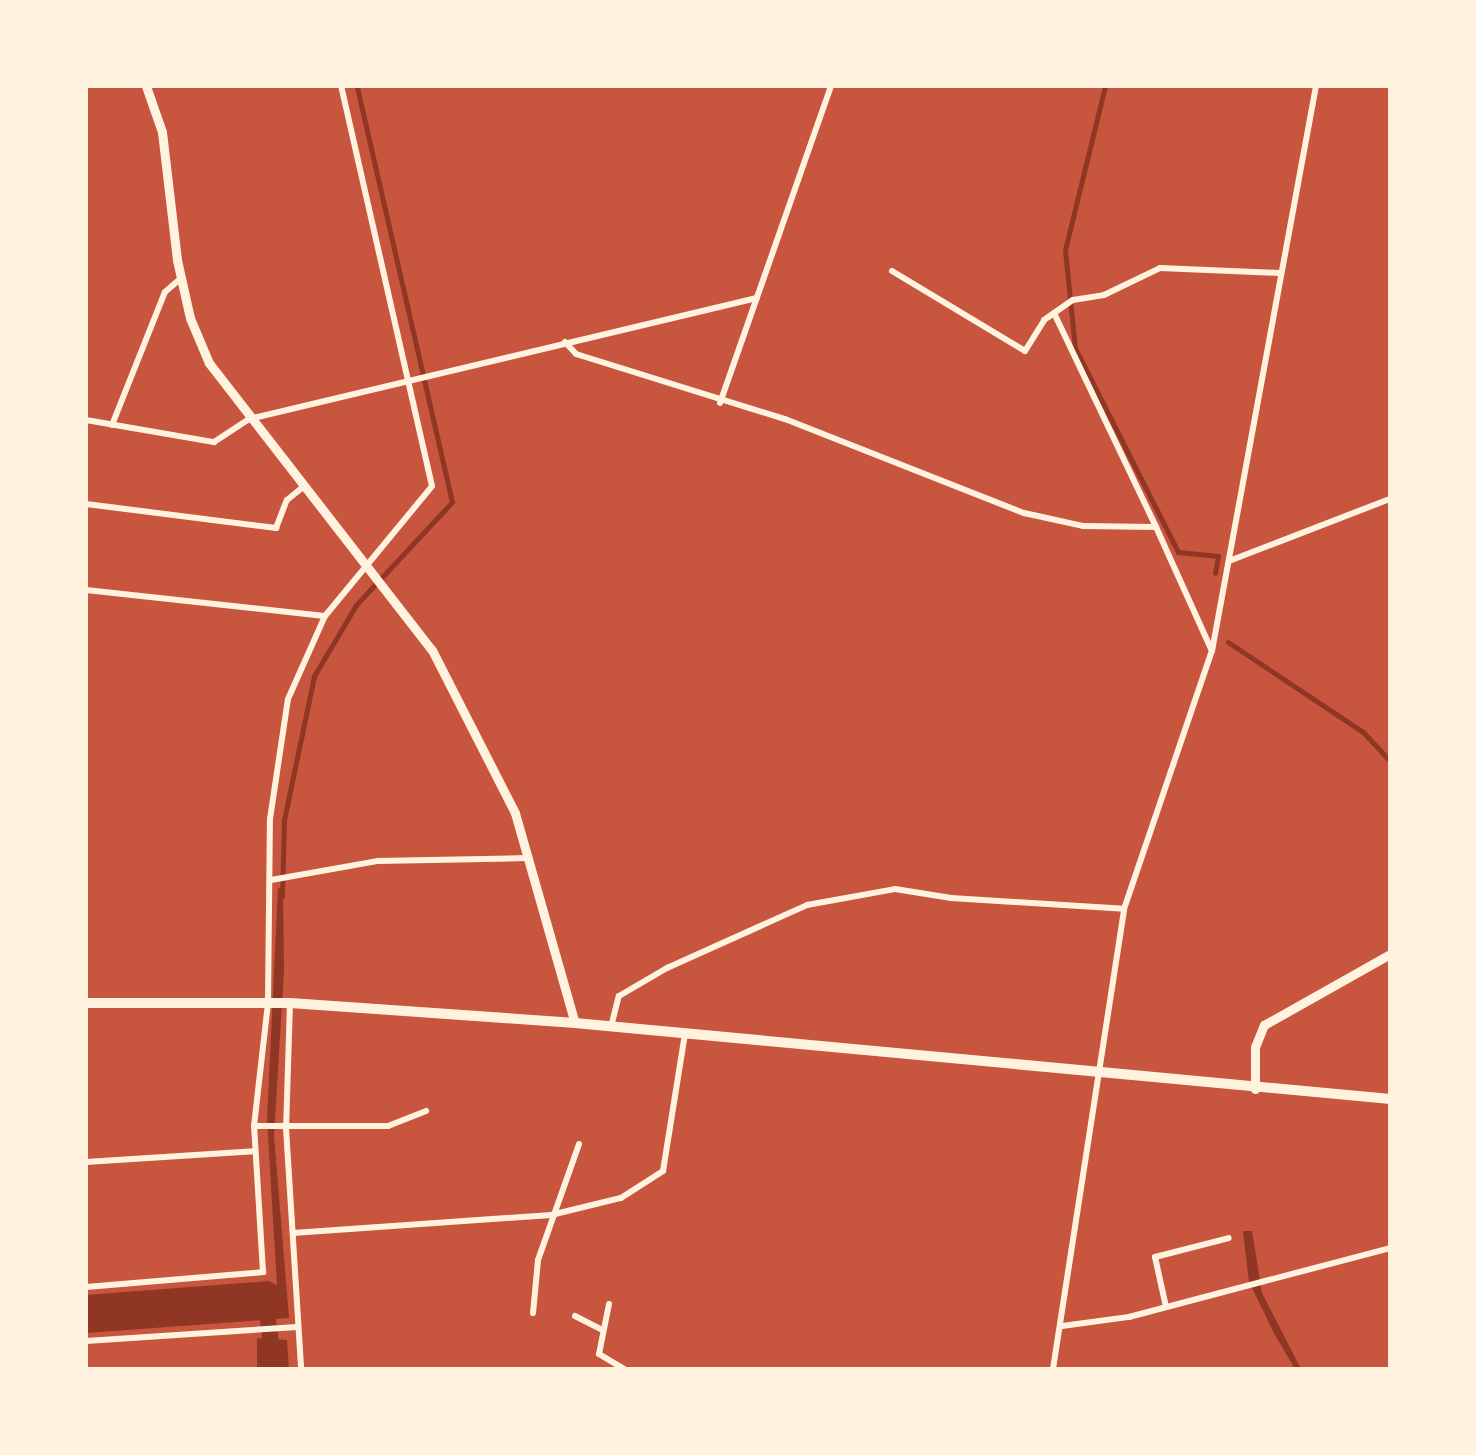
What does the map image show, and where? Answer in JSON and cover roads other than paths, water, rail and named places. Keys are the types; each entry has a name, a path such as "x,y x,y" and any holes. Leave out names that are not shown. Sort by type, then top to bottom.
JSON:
{"main road":[{"path":"146,86 162,132 181,278 190,318 209,363 249,419 368,564 432,650 489,757 528,858 575,1023"},
{"path":"1255,1089 1255,1047 1264,1025 1390,954"},
{"path":"86,1003 290,1003 575,1023 1255,1089 1390,1099"}],"street":[{"path":"86,1287 263,1272 254,1126 268,1003 270,819 288,699 325,616 432,486 341,86"},
{"path":"720,403 831,86"},
{"path":"1053,1369 1102,1073 1124,909 1212,651 1279,273 1316,86"},
{"path":"892,271 1025,351 1044,320 1073,300 1104,295 1174,265 1279,273"},
{"path":"112,425 165,292 181,278"},
{"path":"86,420 214,442 249,419 757,298"},
{"path":"1054,313 1212,651"},
{"path":"565,342 576,354 720,403 785,419 1024,513 1083,526 1156,527"},
{"path":"86,504 276,528 287,500 304,486"},
{"path":"1229,561 1390,499"},
{"path":"86,590 325,616"},
{"path":"271,880 378,861 528,858"},
{"path":"611,1028 619,996 667,968 807,905 895,889 951,898 1124,909"},
{"path":"290,1003 286,1128 301,1369"},
{"path":"293,1233 551,1215 621,1198 663,1171 685,1034"},
{"path":"254,1126 388,1126 426,1111"},
{"path":"533,1313 538,1260 551,1215 579,1144"},
{"path":"86,1162 254,1151"},
{"path":"1166,1307 1155,1257 1229,1238"},
{"path":"1062,1326 1075,1328 1166,1307 1390,1248"},
{"path":"609,1304 599,1354 624,1369"},
{"path":"575,1316 602,1330"},
{"path":"86,1341 298,1327"}],"waterway":[{"path":"282,896 284,820 314,676 356,605 452,502 357,86"},
{"path":"1105,86 1065,250 1075,348 1178,552 1218,556 1215,573"},
{"path":"1228,642 1363,732 1390,761"},
{"path":"266,1303 274,1369"}]}
